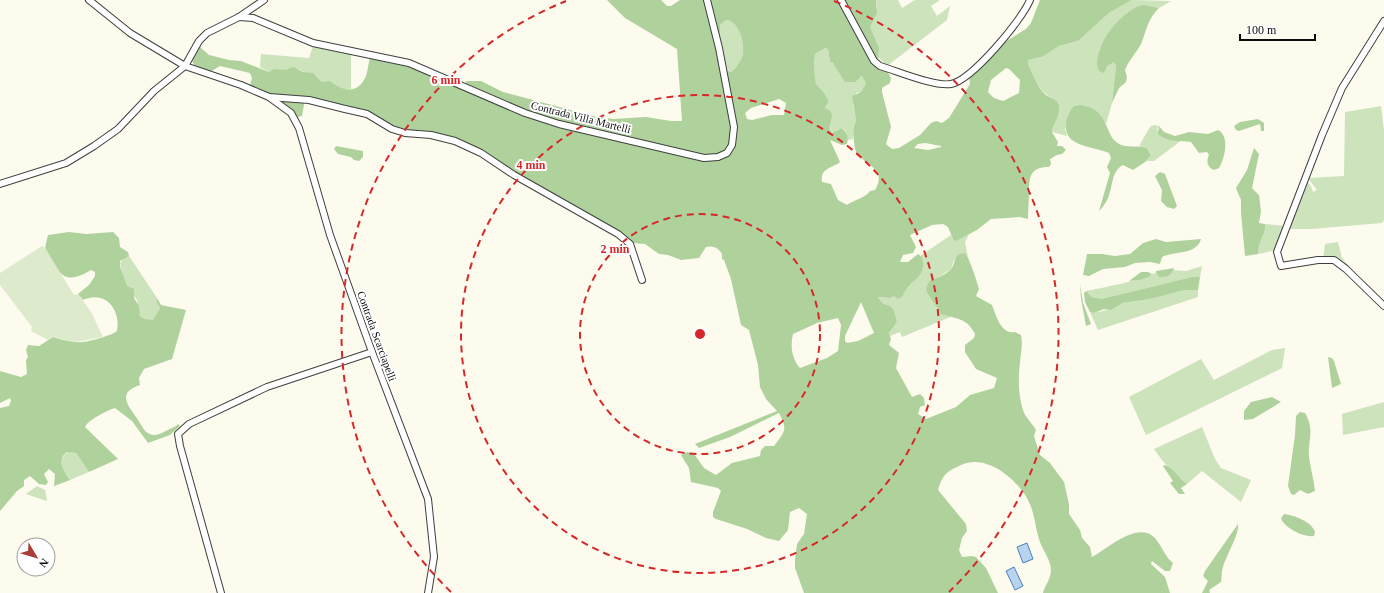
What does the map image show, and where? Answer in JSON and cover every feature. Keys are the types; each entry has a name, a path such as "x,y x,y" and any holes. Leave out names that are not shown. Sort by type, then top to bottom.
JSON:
{"street":[{"path":"89,0 130,33 185,66 241,85 269,97 310,100 367,114 392,129 406,133 437,136 481,153 514,175 618,234 630,244 642,280"},
{"path":"0,184 66,163 94,146 118,129 154,92 185,66 200,41 207,34 239,17 264,0"},
{"name":"Contrada Villa Martelli","path":"239,17 253,18 313,43 409,62 525,113 559,124 704,158 718,157 727,153 732,145 734,127 719,48 707,0"},
{"path":"841,0 874,61 880,66 940,85 952,84 962,78 987,57 1024,13 1030,0"},
{"path":"1384,21 1344,84 1322,135 1278,252 1281,266 1318,260 1334,260 1346,269 1384,306"},
{"name":"Contrada Scarciapelli","path":"269,97 290,113 299,128 330,235 372,352 428,499 434,557 428,593"},
{"path":"221,593 180,446 178,434 189,424 267,387 372,352"}],"green space":[{"path":"607,0 661,0 667,6 671,6 680,0 876,0 877,13 870,27 879,48 878,62 886,69 891,78 890,83 882,88 882,92 891,127 886,144 892,149 899,148 920,135 931,123 936,121 942,123 949,118 970,84 969,75 1008,40 1026,29 1031,23 1040,0 1132,0 1109,13 1078,41 1059,46 1042,57 1028,60 1028,64 1040,88 1046,95 1056,101 1059,105 1058,114 1052,132 1058,142 1057,146 1062,146 1066,150 1062,154 1050,159 1051,164 1049,167 1038,169 1032,174 1029,182 1028,219 1020,217 991,219 977,230 956,241 953,239 948,227 943,224 932,225 910,235 916,247 913,253 903,255 900,262 908,262 918,254 922,257 923,265 920,275 905,290 903,296 898,299 894,296 890,298 878,297 884,304 891,307 895,314 897,322 889,333 891,339 889,345 899,353 896,368 912,397 920,394 924,398 925,405 920,407 918,414 926,419 956,407 970,395 994,388 997,378 976,369 965,352 965,345 974,338 975,334 969,325 961,320 941,314 926,291 930,280 947,273 953,266 958,255 965,253 967,255 979,289 976,296 992,305 997,319 1006,330 1021,335 1022,345 1019,382 1023,409 1025,415 1036,430 1034,436 1040,455 1050,463 1064,482 1069,504 1069,514 1080,530 1082,538 1090,547 1092,557 1132,534 1140,532 1148,533 1160,544 1168,558 1173,563 1170,571 1165,571 1152,561 1151,564 1165,577 1170,593 1043,593 1050,576 1051,567 1040,542 1028,500 1016,484 1000,470 980,462 971,462 961,465 948,472 942,480 938,490 966,524 967,531 962,538 959,550 962,557 976,557 986,568 998,593 804,593 795,568 795,560 797,544 804,534 807,514 799,508 790,512 788,530 779,541 766,538 747,529 716,519 713,517 713,512 721,491 718,488 691,482 689,468 681,455 687,452 694,454 704,468 716,475 732,463 760,456 761,450 765,446 774,446 784,430 784,423 779,413 730,437 699,448 695,444 777,411 766,399 760,387 758,365 749,330 741,325 731,279 724,260 722,259 722,254 719,250 709,246 706,247 699,258 681,260 668,255 659,254 645,244 632,243 465,144 400,131 380,121 305,99 302,116 295,118 250,86 252,78 250,73 220,66 210,72 195,66 192,61 199,46 209,55 229,60 241,61 269,72 274,69 287,70 294,67 303,72 313,73 322,82 330,81 345,89 354,89 363,82 370,58 375,58 412,66 466,88 466,81 481,81 503,92 593,116 613,119 646,117 671,121 682,121 677,49 625,18","holes":["726,20 730,21 737,27 741,37 743,47 742,57 731,72 726,70 720,35 720,25","825,48 828,49 830,62 833,63 845,82 855,82 862,76 866,83 861,92 852,96 856,121 854,129 854,145 859,156 876,170 879,178 875,190 870,191 865,196 847,205 838,200 831,184 822,182 824,171 840,162 830,140 842,145 847,144 848,137 842,128 832,133 830,126 832,114 825,108 829,101 823,91 816,84 814,67 815,54","1006,68 1020,80 1019,93 1003,101 994,98 988,92 991,80","779,99 786,103 784,115 772,115 752,120 747,119 745,113 751,108","925,143 941,146 928,150 914,148 918,144","861,302 874,333 858,341 847,343 845,341 845,336","838,318 841,325 838,351 827,358 800,368 795,361 792,352 793,334 817,323"]},
{"path":"876,0 898,0 902,8 915,0 940,0 931,6 937,16 950,6 947,20 887,66 878,57 877,43 870,30 877,8"},
{"path":"1132,0 1171,1 1159,8 1137,8 1129,12 1116,24 1099,50 1104,72 1107,66 1114,61 1116,66 1112,103 1106,124 1100,115 1093,109 1084,106 1074,106 1065,129 1067,136 1052,132 1059,107 1058,104 1040,88 1028,64 1028,60 1042,57 1059,46 1078,41 1109,13"},
{"path":"1144,5 1159,8 1152,16 1141,44 1128,63 1125,70 1127,77 1126,82 1119,88 1112,103 1116,66 1114,62 1107,66 1104,73 1099,71 1097,62 1099,52 1103,41 1118,21 1126,13"},
{"path":"726,20 730,21 737,27 743,47 741,60 731,72 726,69 720,35 720,25"},
{"path":"313,46 351,53 351,89 343,89 330,83 322,82 313,74 305,73 299,69 269,72 260,67 261,54 309,58"},
{"path":"825,48 828,49 830,62 860,78 863,76 866,83 861,92 856,93 853,105 856,121 853,139 848,140 845,130 842,128 832,133 827,109 825,108 829,101 823,91 816,84 814,67 815,54"},
{"path":"1080,105 1090,107 1102,117 1114,140 1119,144 1147,148 1151,155 1145,162 1133,170 1123,165 1116,171 1110,194 1099,211 1110,173 1107,167 1111,158 1109,153 1074,141 1066,132 1066,124 1071,110 1074,106"},
{"path":"1381,106 1384,130 1384,220 1382,223 1311,229 1288,229 1306,181 1311,186 1313,192 1317,190 1308,178 1344,176 1345,112"},
{"path":"1258,119 1264,123 1264,131 1261,131 1260,124 1239,131 1236,130 1234,126 1240,122"},
{"path":"1154,125 1159,126 1157,129 1165,138 1170,140 1182,140 1154,161 1146,161 1151,154 1147,148 1139,146 1150,127"},
{"path":"1159,126 1164,132 1175,136 1189,132 1208,134 1218,130 1222,133 1225,142 1223,159 1219,168 1214,170 1210,167 1207,162 1209,155 1207,152 1199,153 1191,142 1169,140 1162,137 1158,134"},
{"path":"336,146 363,151 363,157 359,161 354,160 351,157 338,154 334,149"},
{"path":"1254,148 1259,154 1252,188 1259,195 1261,211 1259,223 1265,224 1265,227 1264,234 1259,245 1258,254 1245,256 1241,200 1236,188 1247,170"},
{"path":"1160,172 1165,174 1177,206 1174,209 1167,207 1161,201 1162,190 1155,176"},
{"path":"1265,224 1285,226 1276,250 1258,254 1259,245 1265,231"},
{"path":"69,232 86,234 113,232 119,238 120,247 128,252 129,256 120,261 120,266 127,286 134,289 134,298 139,306 140,316 144,319 153,320 160,308 157,303 157,298 161,305 186,310 172,359 144,369 139,378 140,385 133,388 126,396 128,404 148,433 153,435 158,434 178,424 180,426 170,435 148,443 132,421 115,408 108,411 94,418 85,427 118,459 89,472 76,453 67,452 62,458 62,466 70,480 54,486 55,474 49,469 44,474 48,482 46,485 39,484 30,476 24,480 24,486 17,491 0,511 0,408 9,406 11,401 10,398 0,403 0,371 21,377 27,374 26,360 28,357 26,350 28,345 39,346 53,337 66,341 84,342 103,337 117,331 118,323 116,315 110,304 98,298 83,300 78,294 89,285 95,276 95,272 91,270 81,275 67,277 58,270 45,248 48,235"},
{"path":"969,234 965,242 968,257 965,253 954,260 951,269 936,279 930,280 926,291 937,309 948,316 953,316 902,337 900,332 890,336 889,333 897,322 896,316 892,309 878,297 890,298 911,284 920,275 923,268 922,257 920,256 951,235 953,239 964,237"},
{"path":"1156,239 1166,242 1201,239 1195,248 1162,257 1160,264 1150,262 1135,263 1125,267 1103,269 1089,276 1083,275 1087,254 1115,256 1130,254 1143,243"},
{"path":"1338,242 1342,258 1354,274 1342,264 1323,259 1325,244"},
{"path":"42,246 45,248 74,295 78,294 91,312 103,337 75,342 53,337 48,340 31,331 32,327 0,285 0,273"},
{"path":"129,256 157,298 157,303 160,308 153,321 143,319 140,316 137,300 125,284 120,263 124,258"},
{"path":"1202,266 1200,277 1192,277 1101,299 1092,297 1086,291 1132,281 1156,273 1159,277 1167,276 1173,270 1186,271"},
{"path":"1174,268 1170,274 1164,277 1159,277 1156,273 1156,271"},
{"path":"1141,272 1148,272 1152,274 1144,279 1129,281"},
{"path":"1192,277 1200,277 1198,290 1185,290 1150,299 1123,303 1111,310 1104,309 1094,313 1090,312 1085,302 1084,293 1086,291 1092,297 1101,299"},
{"path":"1080,284 1083,303 1091,324 1086,326 1081,299"},
{"path":"1185,290 1198,290 1198,297 1098,330 1090,312 1094,313 1115,308 1123,303 1150,299"},
{"path":"1285,348 1282,368 1146,435 1129,397 1201,359 1214,380 1272,350"},
{"path":"1328,357 1332,358 1334,361 1341,384 1332,388"},
{"path":"1272,397 1281,402 1253,419 1244,420 1244,411 1251,402"},
{"path":"1384,402 1384,427 1343,435 1342,414"},
{"path":"1300,412 1305,413 1310,424 1309,456 1315,491 1308,494 1300,490 1294,495 1291,494 1288,486 1296,416"},
{"path":"1202,427 1215,459 1221,468 1251,480 1241,502 1202,471 1187,484 1169,468 1154,449"},
{"path":"68,452 76,453 89,472 70,480 62,466 62,458"},
{"path":"1165,465 1187,484 1181,488 1185,494 1179,494 1170,483 1173,481 1163,466"},
{"path":"37,486 45,490 47,501 26,494"},
{"path":"1284,514 1297,517 1307,522 1315,532 1314,536 1300,534 1294,531 1286,525 1281,518"},
{"path":"1238,524 1237,533 1222,569 1221,582 1209,590 1210,593 1202,593 1208,581 1203,576 1205,571"}],"water":[{"path":"1027,543 1033,559 1023,563 1017,547"},
{"path":"1014,567 1023,586 1015,590 1006,571"}]}
